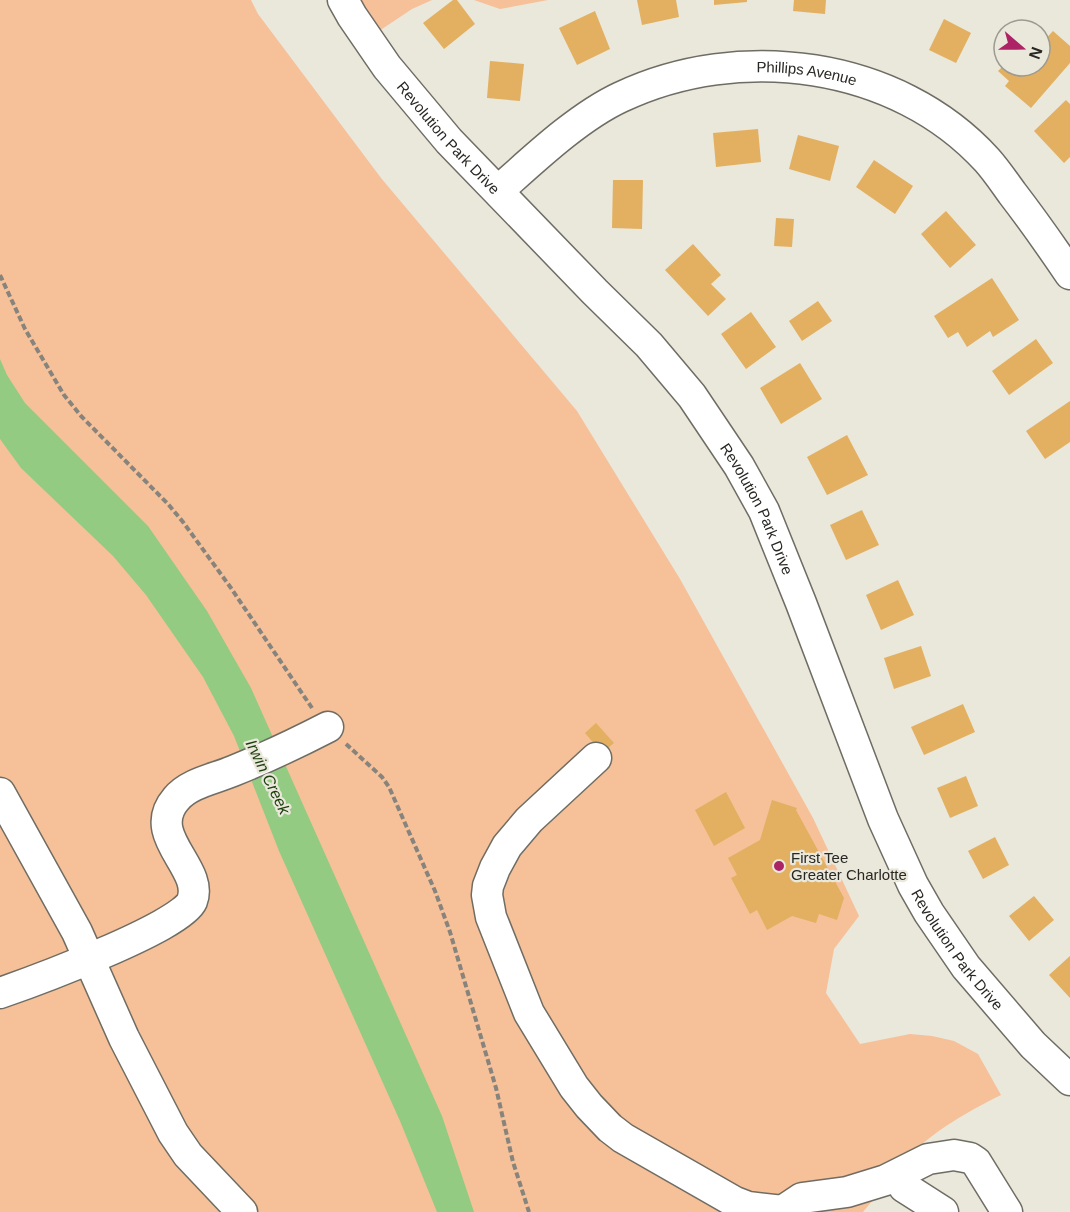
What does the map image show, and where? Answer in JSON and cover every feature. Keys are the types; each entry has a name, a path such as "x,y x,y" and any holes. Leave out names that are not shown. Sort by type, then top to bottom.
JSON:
{"street":[{"name":"Revolution Park Drive","path":"343,0 387,68 449,141 649,345 692,396 739,466 764,511 883,819 913,885 966,967 1033,1045 1070,1080"},
{"name":"Phillips Avenue","path":"498,190 548,147 604,106 655,83 719,68 766,65 808,70 857,81 898,96 954,131 987,160 1042,232 1070,274"},
{"path":"0,993 89,957 173,919 189,905 193,893 192,882 171,842 168,828 169,812 175,800 190,788 317,733"},
{"path":"596,758 529,820 507,846 495,868 487,895 491,917 529,1013 574,1087 594,1112 623,1138 740,1207 782,1211 802,1198 864,1188 928,1159 954,1155 976,1162 1007,1212"},
{"path":"0,793 89,957 124,1038 173,1133 189,1155 242,1212"},
{"path":"904,1187 943,1212"}],"path":[{"path":"520,1186 529,1212"}],"shaded area":[{"path":"0,0 251,0 258,14 381,178 577,411 680,579 813,818 859,916 834,949 826,993 860,1044 910,1034 954,1041 978,1054 1001,1095 959,1118 921,1145 898,1168 863,1212 0,1212"},
{"path":"358,0 432,0 412,9 379,31"},
{"path":"474,0 548,0 500,9"}],"water":[{"name":"Irwin Creek","path":"0,359 7,375 25,403 148,526 207,611 251,688 442,1116 474,1212 437,1212 400,1121 279,851 234,736 203,677 146,595 113,556 21,468 0,439"}],"building":[{"path":"453,0 457,0 475,24 444,49 423,23"},
{"path":"637,0 676,0 679,17 642,25"},
{"path":"714,0 747,0 747,2 714,5"},
{"path":"794,0 826,0 825,14 793,11"},
{"path":"595,11 610,49 577,65 559,28"},
{"path":"944,19 971,33 956,63 929,50"},
{"path":"1052,32 1070,46 1070,63 1031,108 1005,86 1009,81 1006,78 1052,78"},
{"path":"490,61 524,64 520,101 487,98"},
{"path":"1066,100 1070,104 1070,157 1064,163 1034,131"},
{"path":"758,129 761,162 716,167 713,133"},
{"path":"798,135 839,146 830,181 789,169"},
{"path":"874,160 913,186 895,214 856,187"},
{"path":"613,180 643,180 642,229 612,228"},
{"path":"946,211 976,245 950,268 921,234"},
{"path":"776,218 794,219 792,247 774,246"},
{"path":"693,244 721,275 711,284 726,299 708,316 665,270"},
{"path":"992,278 1019,320 993,337 990,331 967,347 958,332 948,338 934,316"},
{"path":"818,301 832,321 802,341 789,321"},
{"path":"751,312 776,347 746,369 721,334"},
{"path":"1036,339 1053,363 1009,395 992,371"},
{"path":"800,363 822,399 781,424 760,388"},
{"path":"1070,401 1070,442 1045,459 1026,431"},
{"path":"847,435 868,475 827,495 807,457"},
{"path":"862,510 879,545 846,560 830,525"},
{"path":"898,580 914,615 881,630 866,595"},
{"path":"921,646 931,676 894,689 884,658"},
{"path":"963,704 975,732 924,755 911,727"},
{"path":"596,723 614,743 602,753 585,733"},
{"path":"966,776 978,806 950,818 937,788"},
{"path":"726,792 745,828 714,846 695,810"},
{"name":"First Tee Greater Charlotte","path":"772,800 797,808 796,810 844,898 837,920 819,914 816,923 792,916 767,930 757,910 750,914 731,878 737,875 728,858 760,840"},
{"path":"995,837 1009,865 983,879 968,851"},
{"path":"1034,896 1054,920 1029,941 1009,916"},
{"path":"1070,956 1070,998 1049,975"}],"place":[{"name":"First Tee Greater Charlotte","path":"779,866"}]}
